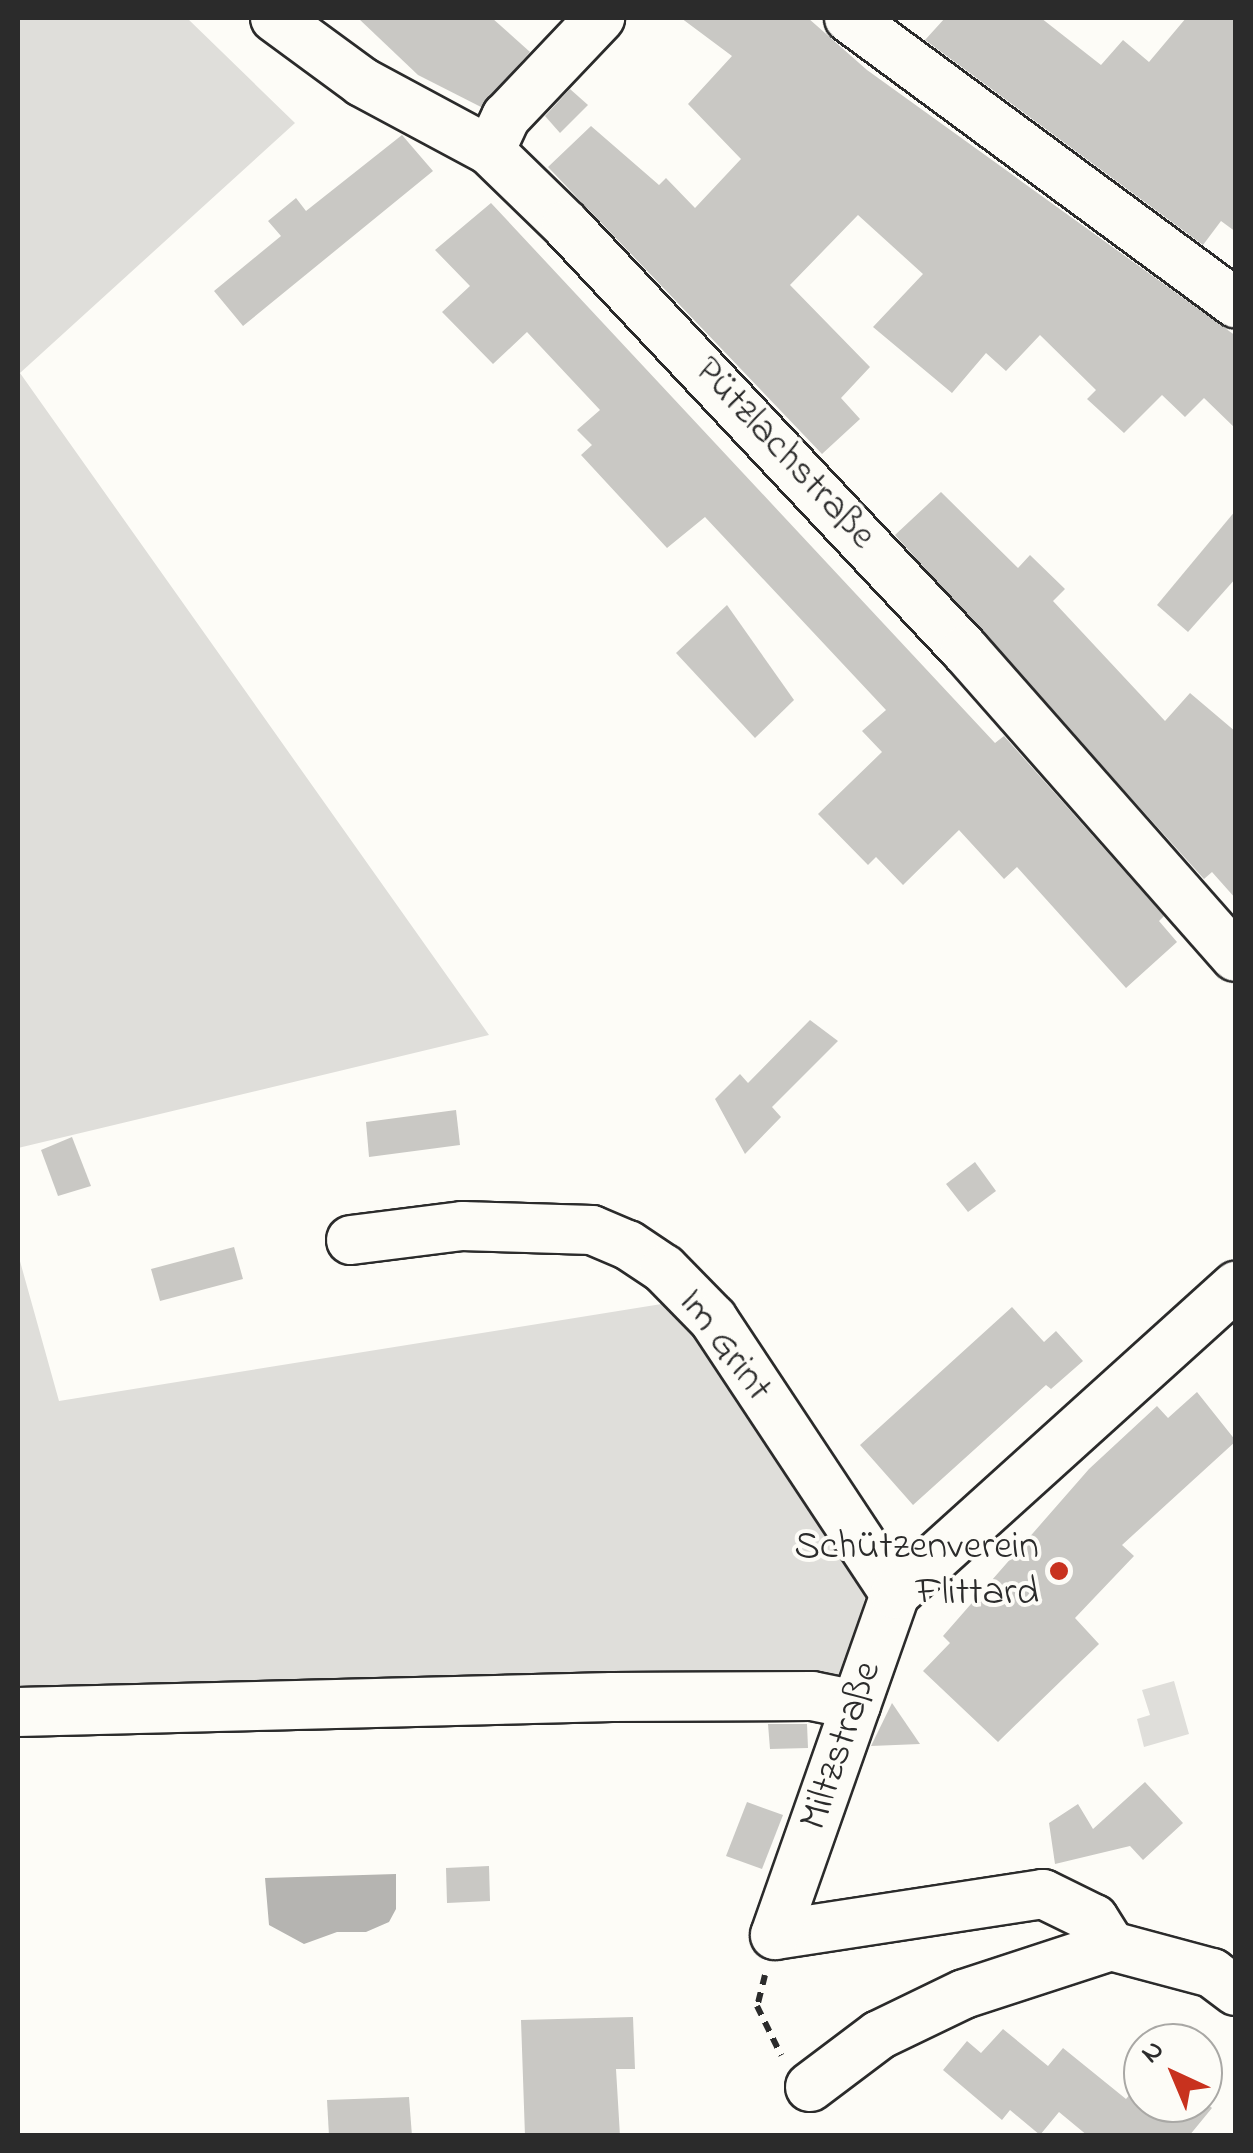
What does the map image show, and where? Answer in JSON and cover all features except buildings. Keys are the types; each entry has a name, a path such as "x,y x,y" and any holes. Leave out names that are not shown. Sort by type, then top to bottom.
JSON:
{"street":[{"name":"Pützlachstraße","path":"274,18 362,82 490,151 681,342 1236,957"},
{"path":"490,151 506,117 600,18"},
{"path":"849,18 1236,304"},
{"name":"Im Grint","path":"351,1240 462,1226 592,1230 628,1244 713,1318 895,1594"},
{"name":"Miltzstraße","path":"775,1935 895,1594 1236,1286"},
{"path":"18,1712 630,1697 812,1696 856,1704"},
{"path":"775,1935 1043,1894 1094,1919 1111,1946"},
{"path":"810,2087 879,2036 964,1994 1111,1946 1212,1974 1236,1991"}],"path":[{"path":"775,1935 757,2006 775,2048 810,2087"}],"shaded area":[{"path":"18,18 187,18 295,123 20,373 489,1035 18,1148"},
{"path":"18,1254 59,1401 674,1302 871,1574 839,1700 18,1709"},
{"path":"1174,1681 1189,1734 1144,1747 1137,1719 1150,1715 1142,1690"},
{"path":"396,1874 396,1909 389,1922 366,1932 337,1932 304,1944 269,1925 265,1878"}],"place":[{"name":"Schützenverein Flittard","path":"1059,1571"}]}
